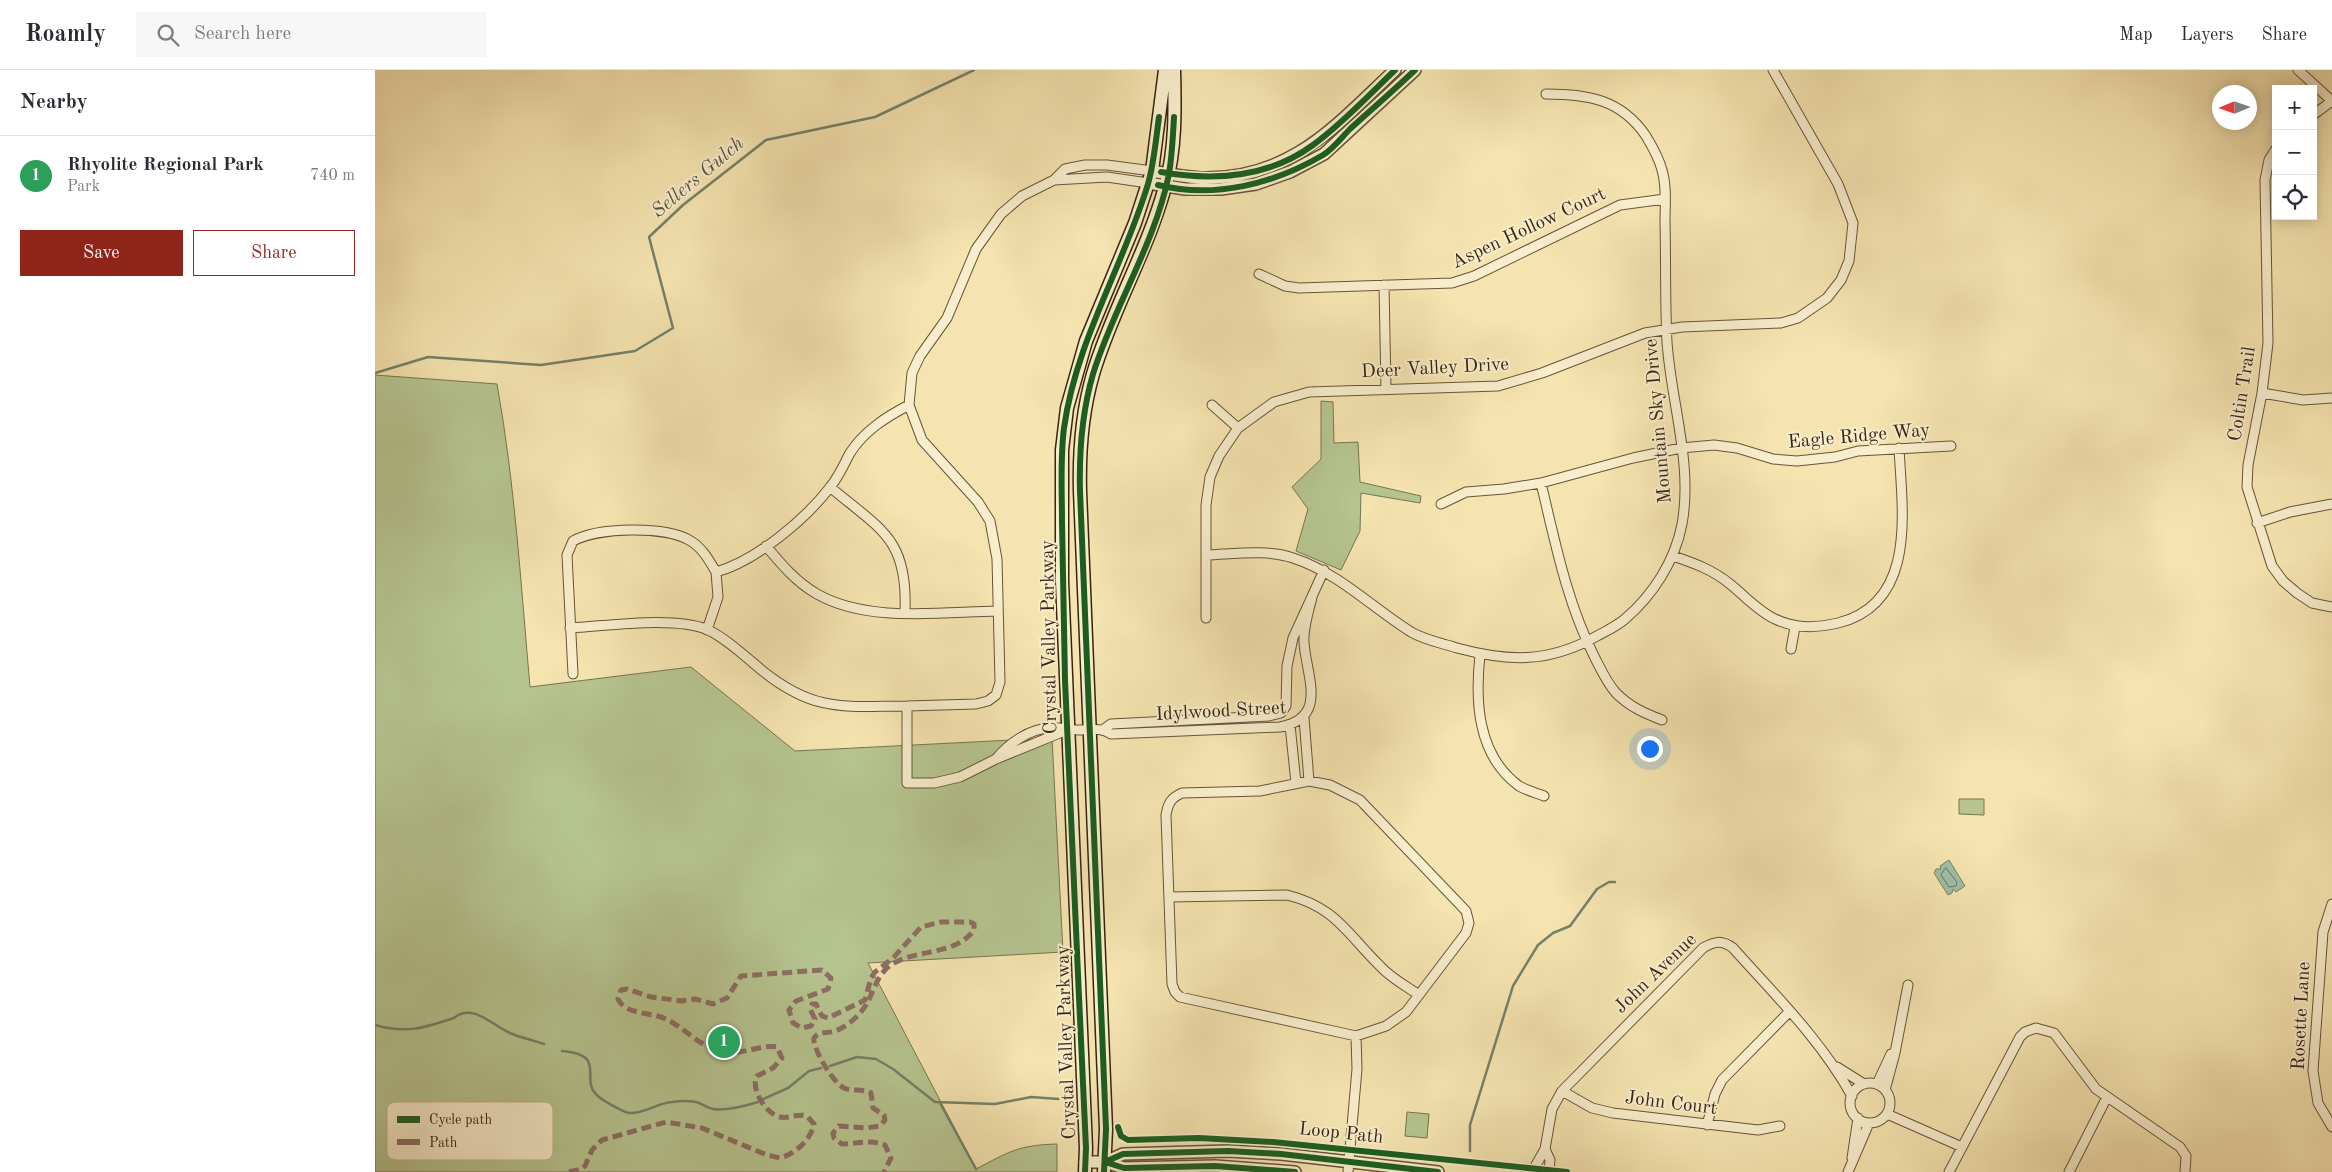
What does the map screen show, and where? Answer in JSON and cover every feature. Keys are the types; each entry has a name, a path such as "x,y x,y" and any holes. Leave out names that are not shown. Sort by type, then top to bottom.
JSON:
{"main road":[{"name":"Crystal Valley Parkway","path":"1085,1167 1079,968 1067,730 1062,581 1062,472 1065,422 1085,341 1135,223 1150,177 1165,70"},
{"name":"Crystal Valley Parkway","path":"1105,1167 1106,1129 1080,491 1083,422 1100,353 1155,220 1169,174 1174,117 1174,70"}],"street":[{"path":"1150,177 1169,174 1217,178 1249,173 1277,164 1312,146 1395,70"},
{"path":"570,628 670,623 707,630 781,685 816,702 839,706 907,706 976,704 988,701 996,695 1000,682 997,559 990,521 978,502 922,440 909,405 912,373 919,356 947,318 976,249 1001,214 1022,196 1054,180 1065,169 1085,165 1107,165 1150,177 1165,187 1221,189 1256,184 1290,172 1324,154 1415,70"},
{"path":"1773,70 1781,82"},
{"path":"1778,70 1781,82"},
{"path":"2298,70 2332,101 2317,112"},
{"name":"Deer Valley Drive","path":"1206,618 1206,505 1210,477 1219,456 1238,428 1259,411 1291,396 1309,392 1481,387 1510,383 1542,373 1645,333 1667,329 1762,325 1789,321 1813,310 1827,298 1841,280 1849,261 1853,240 1853,223 1848,206 1781,82"},
{"name":"Mountain Sky Drive","path":"1207,555 1250,553 1290,556 1324,570 1412,633 1435,643 1480,655 1516,659 1563,652 1587,642 1623,621 1650,595 1673,556 1682,527 1685,501 1681,448 1669,371 1663,171 1644,133 1614,106 1581,94 1547,94"},
{"name":"Coltin Trail","path":"2272,155 2269,160 2265,180 2267,343 2262,393 2247,476 2249,499 2272,566 2283,581 2312,602 2332,607"},
{"name":"Aspen Hollow Court","path":"1259,274 1285,286 1299,288 1452,283 1474,276 1619,205 1665,199"},
{"path":"1384,285 1387,389"},
{"path":"2262,393 2303,400 2332,398"},
{"path":"716,572 748,560 766,546 830,488 861,438 887,417 909,405"},
{"path":"1212,405 1238,428"},
{"name":"Eagle Ridge Way","path":"1441,504 1466,492 1504,489 1541,483 1633,458 1681,448 1714,445 1729,447 1773,459 1797,461 1835,457 1858,450 1951,446"},
{"path":"1673,556 1709,569 1774,618 1795,627 1811,627 1845,621 1864,611 1891,581 1899,560 1903,539 1899,448"},
{"path":"1541,483 1566,587 1587,642 1606,679 1616,692 1636,710 1662,720"},
{"path":"830,488 888,536 902,566 905,612"},
{"path":"2257,522 2289,512 2332,504"},
{"path":"573,674 567,555 573,541 580,537 613,532 655,530 673,532 690,540 703,550 716,572 718,597 714,615 707,630"},
{"path":"766,546 789,573 816,593 849,608 881,612 998,611"},
{"name":"Idylwood Street","path":"907,706 907,783 934,783 960,777 996,759 1007,745 1050,727 1067,730 1090,730 1104,729 1111,724 1269,716 1281,713 1286,706 1289,652 1298,625 1313,597 1324,570"},
{"name":"Idylwood Street","path":"1104,729 1111,734 1290,725 1304,718 1311,698 1304,632 1313,597"},
{"path":"1791,649 1795,627"},
{"path":"1480,655 1477,689 1479,718 1487,742 1500,766 1519,786 1544,796"},
{"path":"1304,718 1309,782"},
{"path":"1290,725 1296,783"},
{"path":"1309,782 1330,785 1360,800 1466,911 1469,923 1466,933 1406,1012 1386,1026 1356,1036 1180,997 1175,992 1172,984 1167,804 1173,797 1182,793 1260,791 1309,782"},
{"path":"1169,897 1287,895 1305,900 1322,907 1339,922 1382,969 1419,995"},
{"name":"Rosette Lane","path":"2332,904 2323,932 2313,1071 2318,1103 2332,1127"},
{"name":"John Avenue","path":"1532,1172 1545,1149 1552,1109 1561,1091 1703,948 1714,942 1724,942 1733,948 1790,1011 1835,1065 1852,1096"},
{"path":"1885,1090 1898,1038 1908,985"},
{"path":"1707,1125 1712,1102 1722,1080 1790,1011"},
{"path":"1949,1172 2020,1037 2030,1030 2042,1028 2054,1032 2089,1081 2107,1097 2180,1147 2186,1156 2185,1172"},
{"path":"1348,1167 1357,1069 1356,1036"},
{"path":"1877,1084 1898,1038"},
{"name":"John Avenue","path":"1835,1065 1864,1084"},
{"path":"1864,1084 1877,1084 1885,1090 1890,1102 1887,1114 1869,1123 1858,1118 1852,1110 1852,1096 1864,1084"},
{"name":"John Court","path":"1561,1091 1601,1111 1758,1130 1780,1126"},
{"path":"2069,1172 2107,1097"},
{"path":"1887,1114 1962,1147"},
{"path":"1850,1168 1858,1118"},
{"path":"1850,1168 1869,1123"},
{"name":"John Avenue","path":"1545,1149 1550,1160 1549,1172"},
{"path":"1105,1167 1123,1154 1228,1151 1348,1167 1438,1172"},
{"path":"1085,1167 1215,1166 1295,1172"}],"shaded area":[{"path":"375,375 497,384 513,497 530,687 691,667 795,751 1052,738 1063,952 868,963 976,1169 1014,1150 1057,1144 1057,1172 375,1172"},
{"path":"1321,401 1333,402 1334,443 1358,442 1360,482 1421,496 1420,503 1361,493 1360,531 1341,570 1296,551 1308,509 1292,487 1321,459"},
{"path":"1959,799 1984,799 1984,815 1959,814"},
{"path":"1407,1112 1429,1114 1427,1138 1405,1136"}],"water":[{"path":"1949,860 1965,886 1956,892 1953,889 1952,893 1948,895 1934,873 1936,869 1941,869 1940,866"}],"waterway":[{"name":"Sellers Gulch","path":"375,373 428,357 541,365 635,351 673,328 649,237 683,205 766,140 875,117 974,70"},
{"path":"1470,1151 1470,1125 1513,986 1538,945 1553,933 1570,926 1597,889 1609,882 1615,882"},
{"path":"375,1025 386,1028 415,1029 468,1013 482,1017 514,1035 544,1044"},
{"path":"562,1051 576,1053 585,1057 589,1063 593,1090 605,1101 629,1113 640,1112 678,1101 696,1102 713,1109 735,1108 758,1102"},
{"path":"830,1066 857,1057 876,1059 893,1069 935,1102 995,1104 1031,1097 1059,1099"},
{"path":"761,1100 788,1088 809,1071 821,1068"},
{"path":"940,1103 976,1169"}],"marked path":[{"path":"569,1172 585,1166 592,1150 602,1140 666,1122 702,1128 767,1155 780,1158 797,1150 810,1136 814,1124 807,1116 780,1117 775,1115 765,1106 758,1094 755,1081 757,1076 773,1068 782,1058 777,1047 771,1046 730,1053 715,1050 666,1019 626,1008 618,999 621,990 627,989 651,997 682,1001 695,999 713,1004 727,998 741,976 822,970 831,978 828,989 796,1001 789,1010 793,1023 802,1028 811,1026 815,1019 810,1009 812,1004 816,1004 822,1016 828,1018 865,1000 871,978 875,972 893,958 921,927 941,922 970,922 974,924 974,930 957,944 915,955 894,963 887,968 878,980 865,1007 855,1018 838,1030 821,1033 814,1038 816,1049 835,1080 844,1088 871,1093 873,1108 884,1115 885,1120 880,1126 866,1128 839,1126 833,1133 834,1138 842,1144 869,1142 885,1145 891,1158 884,1172"}],"cycle path":[{"path":"1161,172 1181,175 1220,176 1240,174 1278,164 1296,156 1324,137 1395,70"},
{"path":"1158,185 1179,189 1222,189 1264,181 1284,174 1330,150 1350,129 1415,70"},
{"path":"1085,1172 1086,1148 1065,680 1063,440 1070,396 1089,334 1138,215 1148,184 1159,117"},
{"path":"1104,1172 1106,1129 1080,462 1086,403 1093,374 1163,200 1170,167 1174,117"},
{"name":"Loop Path","path":"1118,1127 1121,1136 1128,1140 1199,1138 1273,1142 1567,1172"},
{"path":"1105,1162 1123,1154 1228,1151 1281,1154 1438,1172"},
{"path":"1105,1162 1124,1168 1215,1166 1295,1172"}],"place":[{"name":"Rhyolite Regional Park","path":"724,1042"}]}
